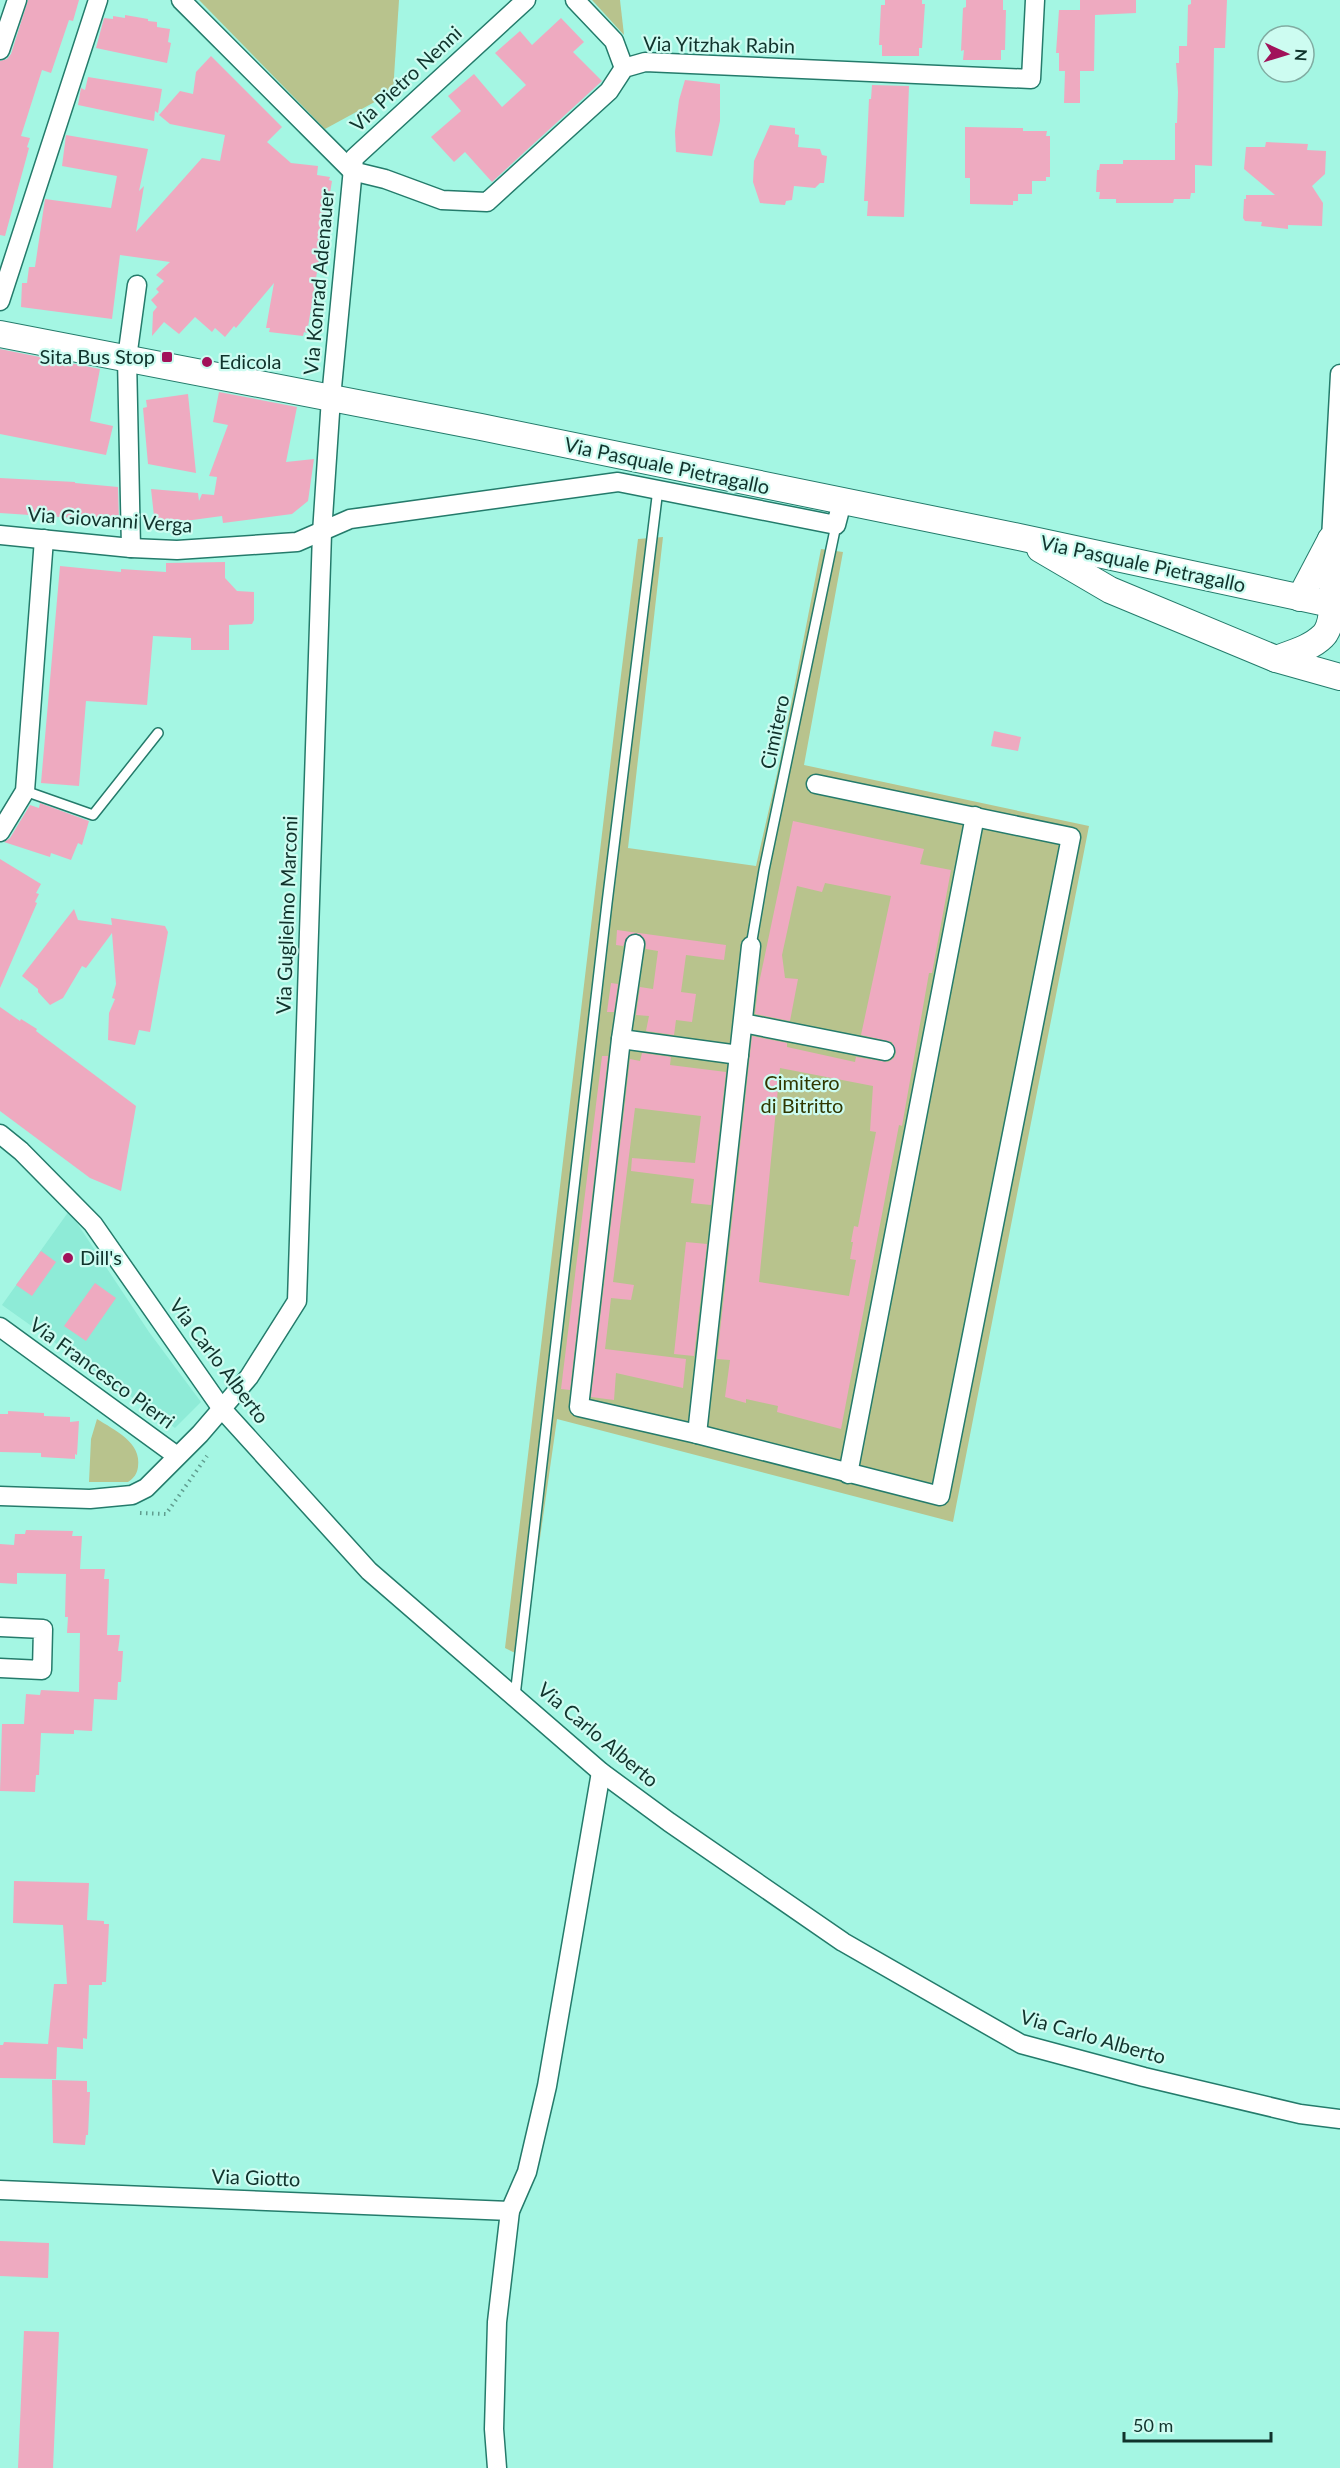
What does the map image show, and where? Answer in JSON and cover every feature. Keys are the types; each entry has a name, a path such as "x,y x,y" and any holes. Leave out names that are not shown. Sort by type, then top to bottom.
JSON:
{"main road":[{"name":"Via Pasquale Pietragallo","path":"0,334 331,398 620,470 839,514 1019,537 1337,605"},
{"path":"1019,537 1110,590 1276,659 1340,677"},
{"path":"1300,598 1337,542"},
{"path":"1276,659 1314,644 1326,634 1337,605 1337,542"}],"street":[{"path":"0,50 17,0"},
{"path":"0,301 98,0"},
{"path":"181,0 352,171"},
{"name":"Via Pietro Nenni","path":"352,171 354,158 526,0"},
{"path":"575,0 614,41 624,68"},
{"name":"Via Yitzhak Rabin","path":"352,171 385,179 442,200 488,202 609,91 624,68 645,62 1030,79 1035,0"},
{"name":"Via Konrad Adenauer","path":"331,398 352,171"},
{"path":"131,548 127,358 137,285"},
{"path":"1337,542 1340,374"},
{"name":"Via Guglielmo Marconi","path":"0,1496 90,1499 132,1495 146,1488 222,1409 249,1377 297,1301 322,533 331,398"},
{"name":"Via Giovanni Verga","path":"0,535 131,548 177,550 297,542 350,519 620,470 658,489 839,514"},
{"path":"0,832 26,791 44,539"},
{"path":"635,944 621,1039 579,1407 697,1434 940,1496 1071,837 816,784"},
{"path":"848,1474 975,816"},
{"path":"697,1434 752,946"},
{"path":"743,1023 885,1051"},
{"path":"621,1039 739,1055"},
{"name":"Via Carlo Alberto","path":"0,1134 21,1151 93,1224 222,1409 369,1571 601,1772 669,1822 843,1942 1021,2044 1144,2077 1300,2114 1340,2119"},
{"name":"Via Francesco Pierri","path":"0,1327 177,1456"},
{"path":"0,1626 43,1629 42,1670 0,1668"},
{"path":"497,2468 494,2429 497,2322 510,2211 527,2172 547,2086 601,1772"},
{"name":"Via Giotto","path":"0,2190 510,2211"}],"lane":[{"path":"515,1696 607,903 658,489"},
{"name":"Cimitero","path":"752,946 764,870 839,514"},
{"path":"26,791 93,815 158,733"}],"shaded area":[{"name":"Dill's","path":"69,1211 149,1332 201,1402 175,1428 2,1305"}],"green space":[{"path":"199,0 399,0 393,92 325,129"},
{"path":"592,0 620,0 624,35"},
{"name":"Cimitero di Bitritto","path":"663,537 628,848 756,866 780,761 821,549 843,552 804,765 1089,826 953,1522 557,1419 523,1657 505,1648 638,539"},
{"path":"97,1419 118,1432 136,1450 138,1469 135,1476 128,1482 89,1482 91,1439"}],"building":[{"path":"28,0 79,0 73,21 69,20 51,73 42,70 21,136 30,138 27,147 29,148 5,236 0,235 0,61 7,59 11,54"},
{"path":"885,0 922,0 922,4 925,4 922,48 919,48 919,56 882,56 882,45 879,45 881,5 885,5"},
{"path":"966,0 1003,0 1003,10 1006,10 1005,50 1001,50 1001,60 963,60 964,50 961,51 963,8 966,7"},
{"path":"1080,0 1136,0 1136,13 1095,15 1094,71 1080,71 1080,103 1064,103 1065,71 1059,71 1059,53 1056,53 1059,10 1080,10"},
{"path":"1191,0 1227,0 1225,48 1214,48 1212,166 1195,165 1195,193 1191,193 1190,199 1174,199 1173,203 1116,203 1116,199 1099,199 1100,192 1096,192 1097,170 1100,164 1123,164 1123,160 1175,160 1178,92 1176,63 1179,63 1179,46 1187,46 1188,5 1191,4"},
{"path":"125,15 148,19 148,21 157,22 157,27 170,29 168,42 171,43 167,63 96,48 104,18 113,19 113,16 125,18"},
{"path":"561,18 584,42 573,52 602,81 492,182 465,152 454,162 431,137 461,111 448,96 474,74 502,107 526,85 495,53 520,31 532,45"},
{"path":"211,56 282,127 267,142 291,163 318,166 317,175 330,177 329,180 332,181 307,333 304,332 303,336 269,332 270,328 266,328 274,283 236,328 234,326 225,337 215,328 212,332 195,317 179,334 164,322 152,336 153,312 157,307 151,300 159,292 156,289 164,281 156,275 170,262 120,255 112,319 21,307 22,283 27,283 29,267 35,267 45,199 111,208 117,176 62,166 66,135 148,149 139,191 144,186 136,232 202,158 220,161 225,135 170,124 159,115 180,91 193,94 196,72"},
{"path":"88,77 162,89 158,113 155,111 154,121 78,105 81,88 85,90"},
{"path":"685,80 720,84 720,121 712,156 676,152 675,132 679,100"},
{"path":"872,85 909,86 904,217 867,216 868,201 864,201 869,99 871,99"},
{"path":"770,125 795,128 795,134 799,135 798,147 820,149 822,155 827,156 824,183 820,183 815,188 794,186 792,200 786,201 785,205 760,203 753,182 754,161"},
{"path":"965,127 1023,128 1023,131 1047,131 1046,136 1050,136 1050,177 1046,177 1046,181 1032,181 1032,194 1018,194 1018,201 1013,201 1013,205 970,204 970,178 965,178"},
{"path":"1266,142 1308,144 1307,150 1326,151 1325,174 1312,186 1323,203 1322,226 1288,225 1288,229 1261,226 1262,222 1245,221 1243,218 1246,195 1275,195 1244,169 1246,147 1265,147"},
{"path":"0,349 100,369 90,421 113,426 106,455 0,434"},
{"path":"219,392 297,407 286,462 314,459 308,501 292,514 223,523 222,516 155,525 151,489 198,493 199,501 202,494 214,495 217,477 209,476 228,425 213,422"},
{"path":"188,394 196,473 148,464 143,408 147,407 146,400"},
{"path":"0,478 118,487 119,521 0,513"},
{"path":"225,562 225,578 237,591 254,592 252,624 229,625 229,650 191,650 191,638 153,636 147,705 86,701 79,786 41,783 60,566 121,572 121,569 166,572 166,563"},
{"path":"994,731 1021,737 1018,751 991,746"},
{"path":"40,803 89,821 82,845 78,843 71,860 51,853 50,857 4,842 10,838 30,805 39,808"},
{"path":"793,821 924,849 920,864 951,870 841,1429 777,1412 778,1406 746,1399 746,1403 725,1397 730,1360 717,1359 752,1036 787,1043 787,1047 855,1062 856,1057 888,1062 894,1058 896,1053 892,1042 861,1035 891,896 825,883 822,892 797,886 782,955 785,978 798,979 790,1021 755,1014 758,988","holes":["780,1068 873,1086 870,1131 876,1132 858,1227 854,1226 851,1242 853,1242 850,1259 856,1260 849,1296 759,1282"]},
{"path":"0,859 41,884 36,893 39,894 35,902 37,903 0,988"},
{"path":"74,909 78,920 112,925 111,918 165,926 168,932 150,1032 139,1030 135,1045 108,1040 109,1013 115,999 112,998 116,984 112,933 86,968 82,966 63,998 50,1005 38,989 22,976"},
{"path":"617,930 726,945 724,960 686,955 681,992 696,994 692,1022 676,1020 674,1035 646,1031 649,1016 636,1015 640,987 653,989 658,951 646,949 645,939 636,933 627,937 623,946 616,945"},
{"path":"611,983 618,984 614,1012 607,1012"},
{"path":"0,1007 20,1021 21,1019 37,1029 36,1031 136,1106 121,1191 90,1178 0,1111"},
{"path":"642,1053 671,1057 670,1065 726,1072 711,1205 691,1203 694,1179 631,1171 632,1158 695,1163 701,1116 635,1108 613,1282 634,1285 631,1300 611,1298 605,1349 686,1359 683,1388 616,1373 614,1400 591,1397 630,1059 640,1061"},
{"path":"602,1056 608,1056 570,1390 561,1389"},
{"path":"686,1242 707,1244 694,1356 674,1354"},
{"path":"41,1251 56,1262 32,1296 16,1285"},
{"path":"95,1283 116,1298 86,1341 64,1326"},
{"path":"8,1411 44,1413 44,1416 70,1417 70,1422 79,1421 75,1459 41,1457 41,1453 0,1452 0,1414 8,1414"},
{"path":"26,1530 73,1531 72,1536 82,1536 80,1569 105,1569 104,1579 109,1579 107,1635 120,1635 118,1651 123,1651 121,1682 118,1682 117,1700 94,1699 92,1731 74,1730 74,1734 41,1733 39,1775 36,1775 35,1792 0,1791 2,1724 24,1724 26,1694 40,1695 41,1690 79,1692 80,1633 67,1633 66,1574 17,1573 17,1584 0,1583 0,1544 14,1545 15,1534 25,1534"},
{"path":"14,1881 89,1883 87,1920 104,1921 104,1924 109,1924 106,1982 102,1982 102,1985 89,1985 87,2039 83,2038 83,2049 57,2047 56,2079 0,2078 0,2045 4,2042 48,2044 54,1984 67,1984 63,1925 13,1923"},
{"path":"52,2080 87,2081 87,2092 90,2092 88,2135 86,2135 85,2145 53,2143"},
{"path":"0,2241 49,2243 48,2278 0,2276"},
{"path":"24,2331 59,2332 53,2468 18,2468"}],"place":[{"name":"Sita Bus Stop","path":"167,357"},
{"name":"Edicola","path":"207,362"},
{"name":"Dill's","path":"68,1258"}]}
